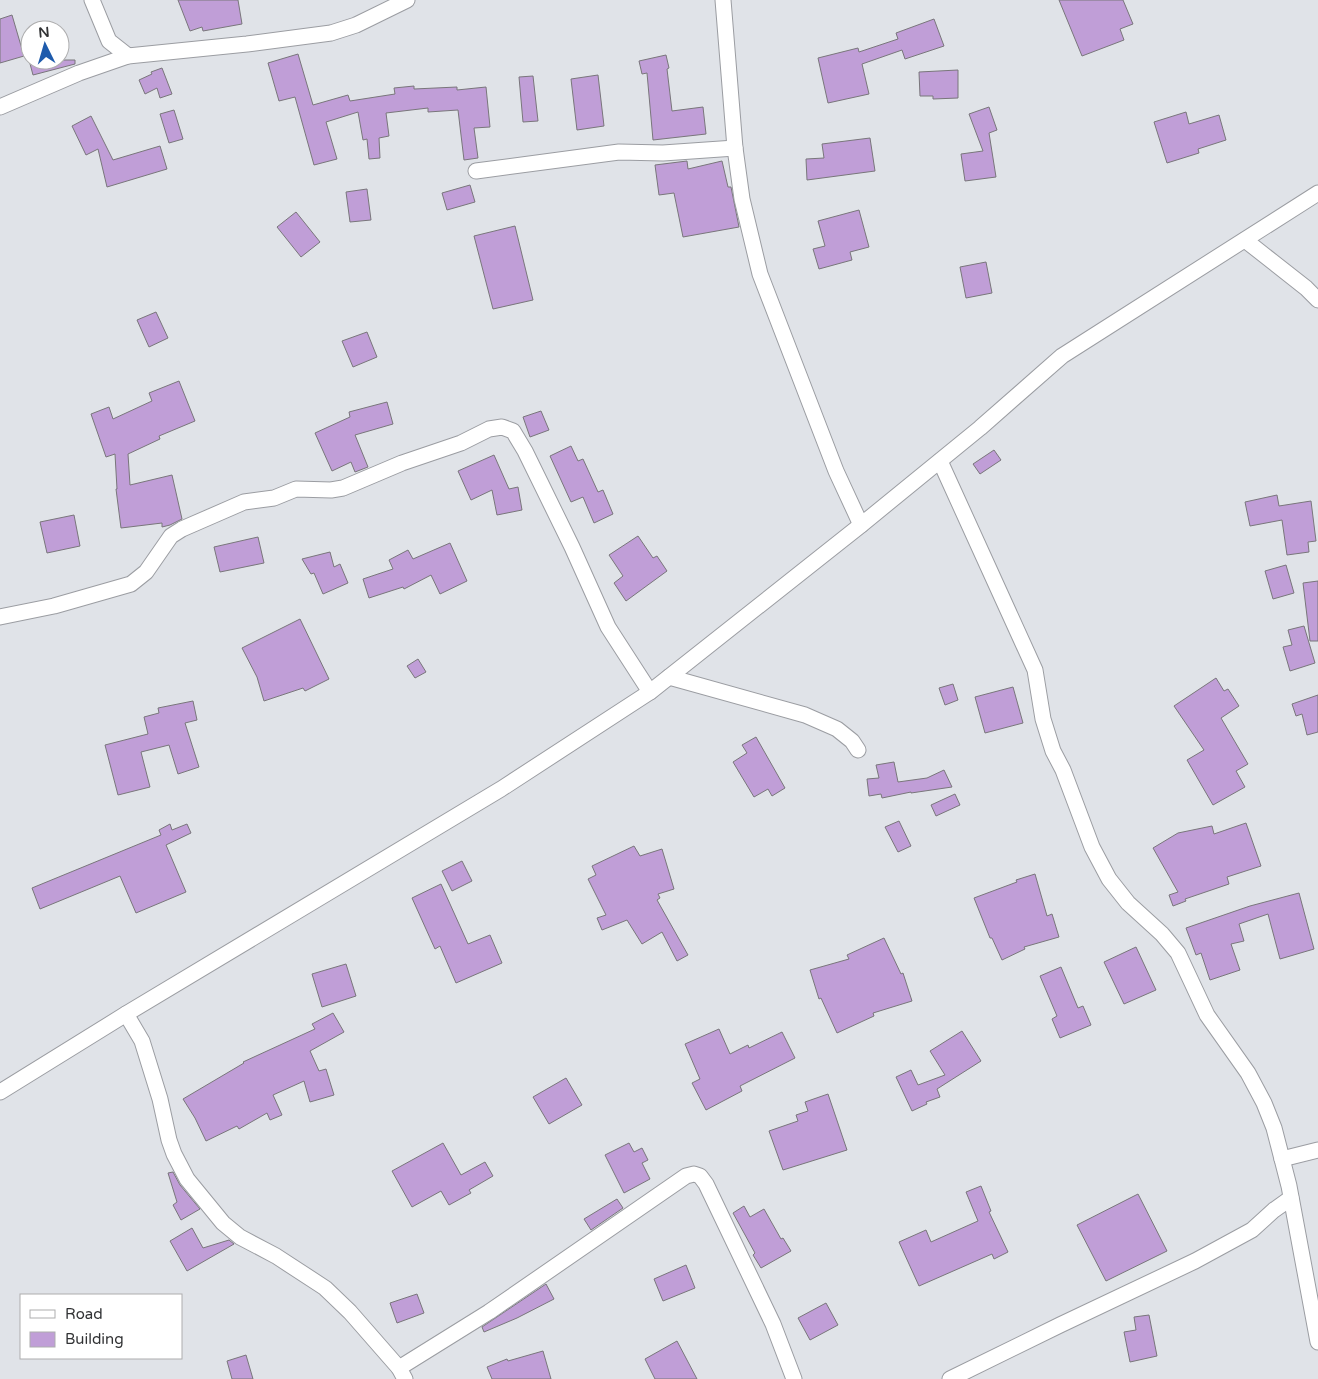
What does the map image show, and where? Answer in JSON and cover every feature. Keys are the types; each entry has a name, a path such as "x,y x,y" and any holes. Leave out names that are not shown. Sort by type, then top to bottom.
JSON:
{"street":[{"path":"92,0 109,41 128,56"},
{"path":"0,107 103,64 128,56 331,33 356,25 407,0"},
{"path":"723,0 735,148 742,199 760,274 836,471 861,525"},
{"path":"103,64 109,41"},
{"path":"476,171 619,152 663,153 735,148"},
{"path":"0,1092 126,1014 501,789 650,692 940,461 1062,356 1318,193"},
{"path":"1246,240 1306,288 1318,300"},
{"path":"0,617 54,606 131,584 146,572 171,536 182,529 244,502 274,498 296,489 343,488 402,463 461,443 489,429 502,427 513,431 516,435 572,547 608,627 650,692"},
{"path":"940,461 1035,670 1043,719 1092,847 1109,879 1128,903 1162,934 1178,953 1206,1015 1248,1073 1264,1104 1274,1128 1282,1158 1318,1342"},
{"path":"669,677 805,716 837,729 852,741 858,750"},
{"path":"126,1014 142,1041 160,1099 174,1154 192,1186 224,1223 240,1237 276,1256 325,1288 350,1312 402,1373 686,1176 694,1174 700,1176 706,1184 773,1324 794,1379"},
{"path":"1282,1158 1318,1150"},
{"path":"950,1379 1195,1261 1252,1230 1274,1210 1291,1198"}],"building":[{"path":"178,0 238,0 242,24 203,31 202,27 190,31"},
{"path":"1059,0 1123,0 1133,24 1120,29 1124,40 1082,56"},
{"path":"12,15 20,42 20,57 0,63 0,19"},
{"path":"934,19 944,46 905,59 902,50 862,64 869,94 828,103 818,58 858,48 859,52 898,39 896,33"},
{"path":"298,54 313,105 348,95 350,101 395,94 394,88 414,86 414,89 457,87 457,90 486,87 490,127 474,128 478,158 464,160 458,110 428,112 428,108 386,113 389,136 379,138 380,158 369,159 367,139 363,140 358,112 326,122 337,159 314,165 295,97 279,101 268,63"},
{"path":"666,55 669,68 667,69 672,111 703,107 706,134 653,140 647,73 642,74 639,61"},
{"path":"70,60 75,60 75,64 70,65"},
{"path":"162,68 172,94 160,98 157,88 145,94 139,80 152,74 151,72"},
{"path":"32,70 52,70 33,75"},
{"path":"958,70 958,98 933,99 933,96 920,96 919,72"},
{"path":"598,75 604,126 577,130 571,79"},
{"path":"533,76 538,121 523,122 519,77"},
{"path":"989,107 997,130 989,133 996,177 965,181 961,154 983,151 969,114"},
{"path":"174,110 183,139 169,143 160,114"},
{"path":"1186,112 1189,124 1219,115 1226,140 1198,149 1199,153 1167,163 1154,122"},
{"path":"91,116 113,160 160,146 167,169 107,187 98,149 86,155 72,126"},
{"path":"870,138 875,171 807,180 806,159 824,158 822,144"},
{"path":"687,161 688,169 722,161 728,187 731,187 739,227 683,237 674,193 659,195 655,165"},
{"path":"470,185 475,202 447,210 442,193"},
{"path":"367,189 371,220 350,222 346,192"},
{"path":"859,210 869,247 850,252 852,260 819,269 813,249 825,246 818,221"},
{"path":"296,212 320,242 301,257 277,227"},
{"path":"515,226 533,300 493,309 474,236"},
{"path":"986,262 992,293 966,298 960,267"},
{"path":"156,312 168,338 149,347 137,320"},
{"path":"367,332 377,357 353,367 342,341"},
{"path":"179,381 195,421 159,436 160,439 128,454 130,485 172,475 182,519 162,527 162,523 121,528 116,489 115,454 106,457 91,414 109,407 113,419 152,401 149,393"},
{"path":"387,402 393,424 355,435 368,467 355,472 351,462 332,471 315,433 350,417 349,412"},
{"path":"541,411 549,430 530,437 523,417"},
{"path":"571,446 578,461 583,459 598,492 603,490 613,514 594,523 583,497 571,502 550,456"},
{"path":"994,450 1001,460 980,474 973,464"},
{"path":"494,455 509,489 518,487 522,510 497,515 492,490 471,500 458,471"},
{"path":"1277,495 1279,506 1311,501 1316,541 1308,542 1309,552 1287,555 1282,520 1250,526 1245,502"},
{"path":"74,515 80,546 47,553 40,522"},
{"path":"638,536 653,558 657,556 667,571 626,601 614,583 623,576 609,555"},
{"path":"258,537 264,563 220,572 214,547"},
{"path":"450,543 467,581 440,594 431,575 404,589 403,587 369,598 363,579 393,569 389,560 408,550 413,559"},
{"path":"330,552 334,567 340,564 348,583 323,594 314,573 311,574 302,559"},
{"path":"1286,565 1294,593 1273,599 1265,571"},
{"path":"1318,581 1318,641 1310,641 1303,583"},
{"path":"300,619 329,679 305,691 303,688 264,701 257,677 242,648"},
{"path":"1304,626 1315,663 1290,671 1283,647 1292,645 1288,630"},
{"path":"418,659 426,672 415,678 407,666"},
{"path":"1216,678 1224,691 1228,689 1239,706 1221,718 1248,764 1236,771 1245,787 1213,805 1187,760 1204,750 1174,706"},
{"path":"953,684 958,700 945,705 939,688"},
{"path":"1013,687 1023,723 985,733 975,697"},
{"path":"1318,695 1318,732 1307,735 1302,714 1296,716 1292,704"},
{"path":"193,701 197,720 185,723 199,767 178,774 169,745 141,752 150,787 118,795 105,745 148,734 144,717 159,713 158,708"},
{"path":"756,737 785,788 772,796 768,789 754,797 733,762 747,753 742,745"},
{"path":"894,762 898,782 927,778 944,770 952,787 882,798 881,794 869,796 867,779 879,778 876,765"},
{"path":"955,794 960,805 936,816 931,805"},
{"path":"899,821 911,846 898,852 885,827"},
{"path":"1246,823 1261,866 1227,877 1229,884 1185,899 1186,901 1173,906 1169,895 1178,892 1153,848 1178,833 1212,826 1214,834"},
{"path":"170,824 172,830 187,824 191,833 166,845 186,892 136,913 120,876 40,909 32,888 161,835 159,830"},
{"path":"634,846 640,856 662,849 674,889 658,894 660,898 657,900 688,955 677,961 662,932 642,944 627,920 602,930 597,918 606,915 588,879 596,875 592,866"},
{"path":"462,861 472,881 452,891 442,871"},
{"path":"1035,874 1047,916 1052,914 1059,937 1024,947 1025,949 1002,960 992,938 990,938 974,898"},
{"path":"441,884 468,944 490,935 502,963 456,983 440,946 435,949 412,898"},
{"path":"1299,893 1314,949 1280,959 1268,914 1239,924 1244,941 1231,944 1240,970 1210,980 1201,953 1196,955 1186,928 1250,906"},
{"path":"884,938 901,974 903,973 912,1001 873,1013 874,1016 837,1033 821,998 819,999 810,970 849,959 847,955"},
{"path":"1136,947 1156,990 1124,1004 1104,962"},
{"path":"346,964 356,996 322,1007 312,974"},
{"path":"1061,967 1078,1008 1083,1006 1091,1025 1060,1038 1052,1019 1057,1016 1040,976"},
{"path":"333,1013 344,1032 310,1051 319,1071 326,1069 334,1095 310,1102 304,1081 273,1095 282,1115 270,1120 267,1113 239,1129 237,1126 206,1141 183,1099 243,1062 315,1029 312,1024"},
{"path":"719,1029 730,1054 748,1045 749,1048 782,1032 795,1058 740,1086 742,1091 706,1110 692,1083 700,1079 685,1044"},
{"path":"962,1031 981,1061 937,1089 940,1097 926,1102 927,1104 912,1111 896,1077 911,1070 918,1085 945,1075 930,1051"},
{"path":"566,1078 582,1105 549,1124 533,1097"},
{"path":"828,1094 847,1150 783,1170 769,1131 798,1121 796,1115 808,1111 805,1102"},
{"path":"443,1143 461,1175 485,1162 493,1176 469,1190 471,1193 449,1205 441,1191 412,1207 392,1171"},
{"path":"629,1143 634,1152 642,1148 648,1160 642,1163 650,1179 624,1193 605,1155"},
{"path":"173,1172 180,1185 200,1209 181,1220 173,1205 177,1202 168,1173"},
{"path":"981,1186 991,1211 989,1212 1008,1252 994,1259 992,1254 919,1286 899,1242 926,1230 931,1242 978,1221 966,1192"},
{"path":"1138,1194 1167,1251 1106,1281 1077,1225"},
{"path":"617,1199 623,1208 591,1230 584,1219"},
{"path":"744,1206 750,1217 764,1209 781,1239 783,1238 791,1251 761,1268 733,1213"},
{"path":"192,1228 203,1248 229,1240 234,1244 187,1271 170,1241"},
{"path":"686,1265 695,1288 663,1301 654,1279"},
{"path":"546,1284 554,1299 484,1332 482,1327"},
{"path":"417,1294 424,1313 397,1323 390,1303"},
{"path":"826,1303 838,1325 810,1340 798,1318"},
{"path":"1149,1315 1157,1356 1130,1362 1124,1332 1136,1330 1134,1317"},
{"path":"677,1341 697,1379 655,1379 645,1359"},
{"path":"543,1351 551,1379 492,1379 487,1367 507,1359 508,1361"},
{"path":"246,1355 253,1379 232,1379 227,1361"}]}
